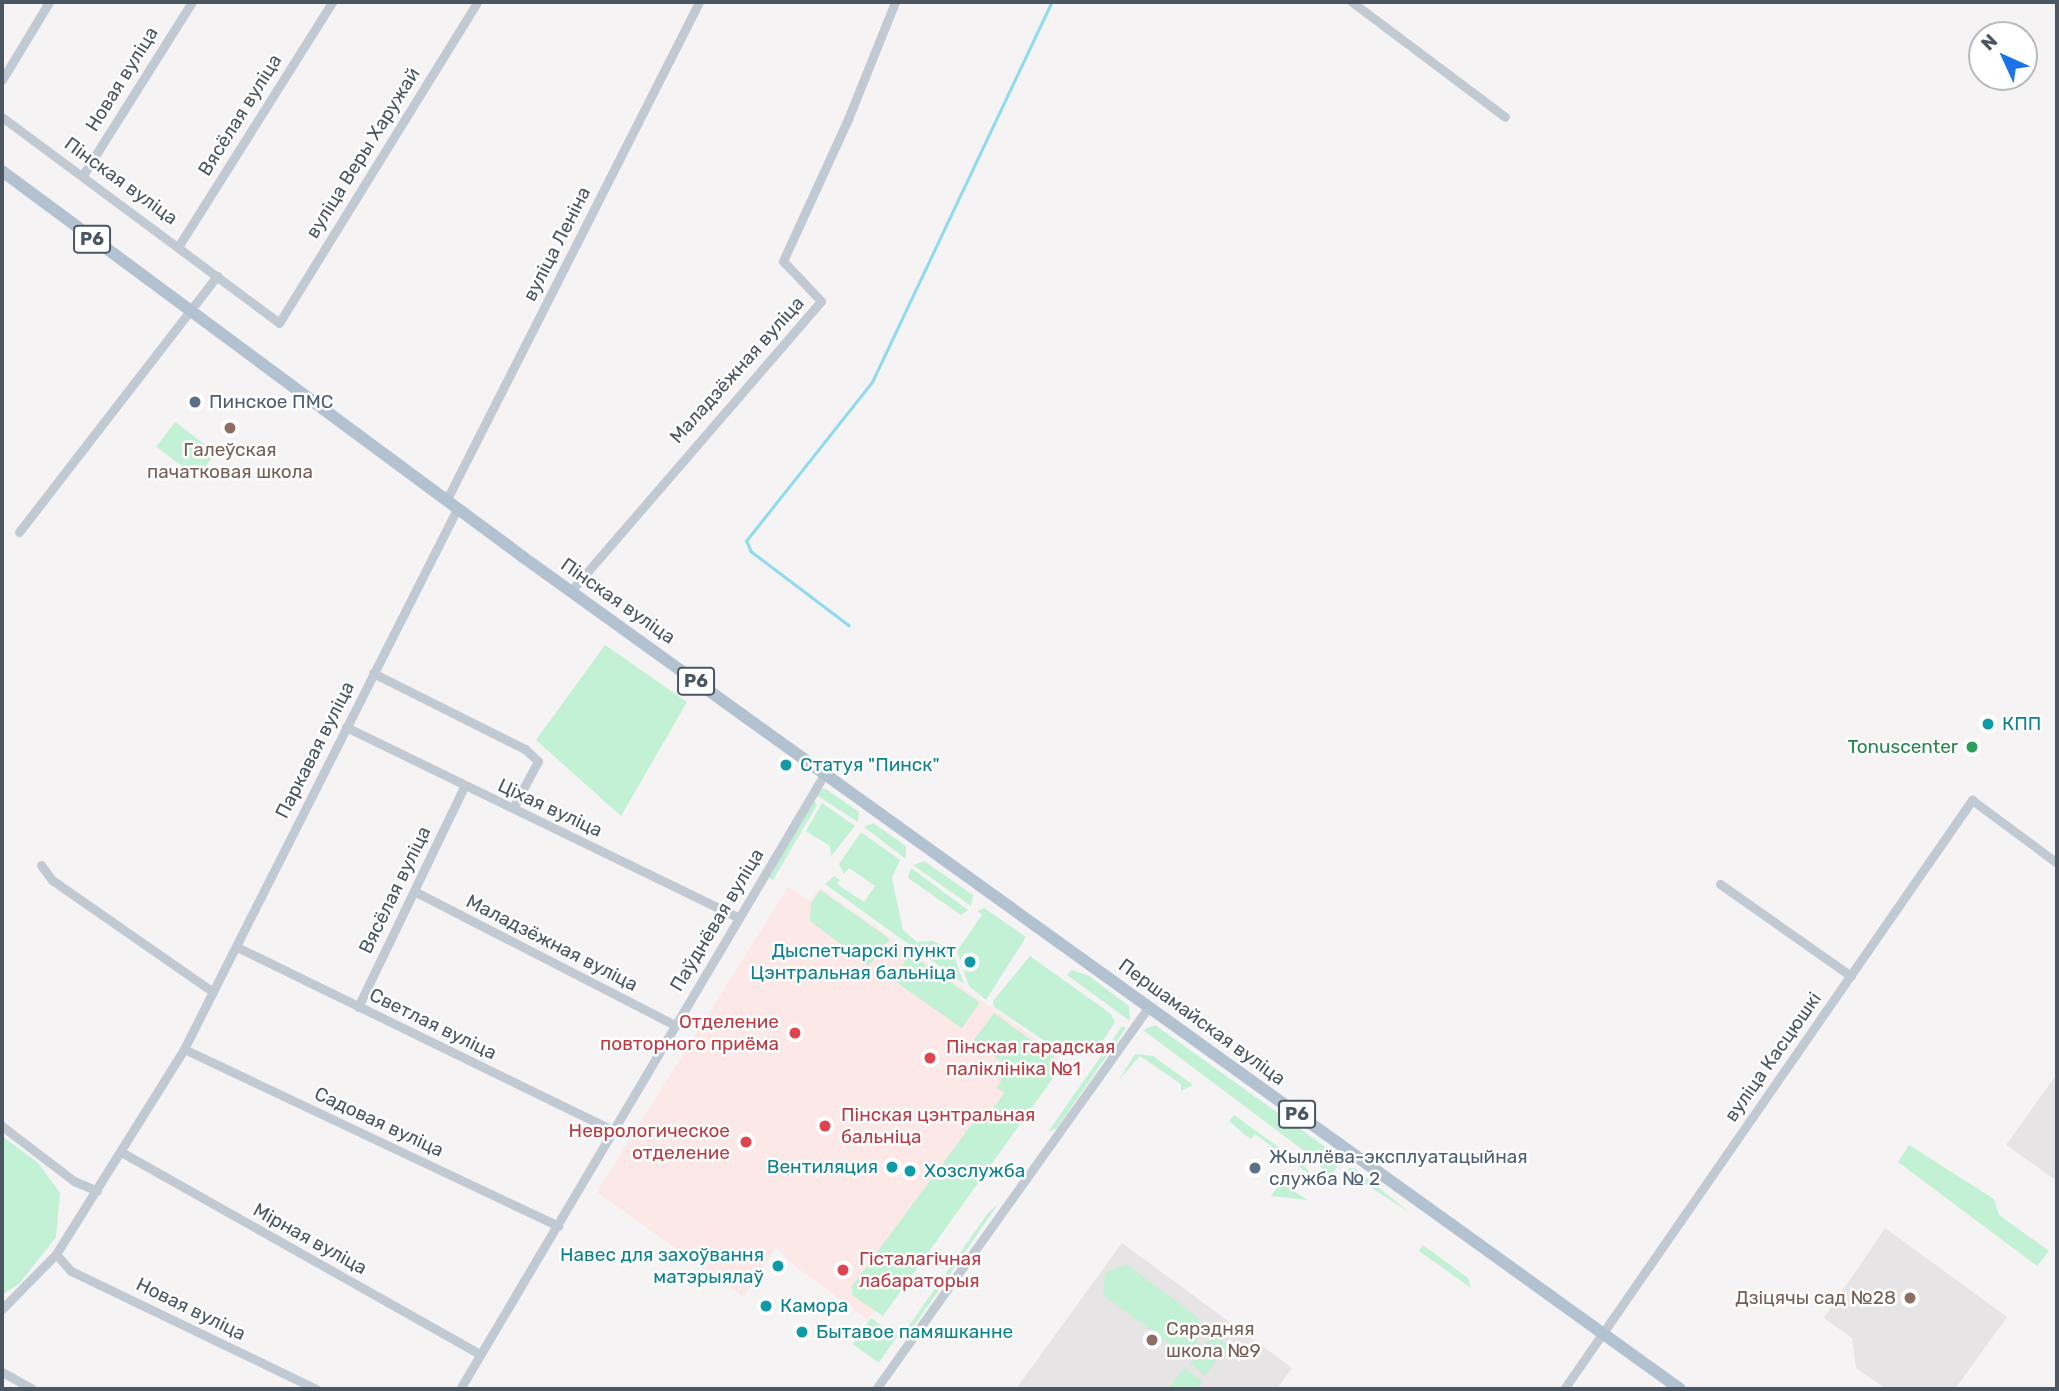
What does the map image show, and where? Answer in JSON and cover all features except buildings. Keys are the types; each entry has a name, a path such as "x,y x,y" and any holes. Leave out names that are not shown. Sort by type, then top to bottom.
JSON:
{"main road":[{"name":"Р6","path":"2,171 457,509"},
{"name":"Пінская вуліца","path":"457,509 825,773"},
{"name":"Першамайская вуліца","path":"825,773 1680,1389"}],"street":[{"path":"2,80 49,2"},
{"name":"Новая вуліца","path":"83,175 192,2"},
{"name":"Вясёлая вуліца","path":"178,247 332,2"},
{"name":"вуліца Веры Харужай","path":"279,323 477,2"},
{"name":"вуліца Леніна","path":"446,501 699,2"},
{"name":"Маладзёжная вуліца","path":"570,592 821,302 783,261 849,119 895,2"},
{"path":"1352,2 1505,117"},
{"name":"Пінская вуліца","path":"2,117 279,323"},
{"path":"19,532 217,276"},
{"name":"Паркавая вуліца","path":"2,1309 56,1254 123,1153 184,1049 457,509"},
{"path":"373,673 525,749 538,761 513,808"},
{"name":"Ціхая вуліца","path":"346,727 464,787 513,808 739,918"},
{"name":"Паўднёвая вуліца","path":"460,1389 825,773"},
{"name":"Вясёлая вуліца","path":"358,1007 464,787"},
{"name":"вуліца Касцюшкі","path":"1564,1389 1972,800 2057,863"},
{"path":"41,865 52,880 213,992"},
{"path":"1720,884 1851,976"},
{"name":"Маладзёжная вуліца","path":"414,891 675,1025"},
{"name":"Светлая вуліца","path":"237,947 614,1131"},
{"path":"876,1389 1148,1007"},
{"name":"Садовая вуліца","path":"184,1049 558,1226"},
{"path":"2,1126 74,1181 97,1191"},
{"name":"Мірная вуліца","path":"123,1153 481,1354"},
{"name":"Новая вуліца","path":"56,1254 71,1271 316,1389"},
{"path":"2,1372 33,1389"}],"shaded area":[{"name":"Пінская цэнтральная бальніца","path":"788,887 810,901 820,888 1056,1053 1058,1060 868,1320 795,1266 776,1247 744,1297 597,1192"},
{"path":"2057,1074 2057,1181 2006,1145"},
{"name":"Дзіцячы сад №28","path":"1885,1228 2007,1317 1955,1389 1886,1389 1856,1368 1852,1338 1824,1318"},
{"name":"Сярэдняя школа №9","path":"1122,1243 1292,1368 1277,1389 1016,1389"}],"green space":[{"path":"175,422 216,453 197,477 156,447"},
{"path":"605,645 687,702 621,816 536,740"},
{"path":"824,788 859,812 858,822 815,794"},
{"path":"813,798 817,805 773,880 769,878"},
{"path":"822,803 855,826 831,856 830,846 806,831"},
{"path":"873,823 906,846 906,859 864,827"},
{"path":"861,832 900,860 892,878 903,930 917,942 933,941 952,950 964,984 825,884 834,876 840,880 837,884 864,902 875,886 849,868 844,874 839,864"},
{"path":"924,861 973,895 971,906 913,865"},
{"path":"911,868 968,910 961,915 908,878"},
{"path":"820,890 890,939 869,966 810,921 811,903"},
{"path":"984,908 1026,937 986,1000 969,986 957,951 982,915 977,911"},
{"path":"910,954 980,1003 962,1028 892,979"},
{"path":"1030,956 1111,1014 1115,1022 1102,1042 1060,1051 994,1007 993,1001"},
{"path":"1072,970 1089,976 1129,1006 1130,1021 1067,975"},
{"path":"994,1013 1053,1056 1058,1071 883,1316 852,1295 852,1286 983,1109 990,1113 1004,1093 997,1088 1006,1071 1004,1063 973,1041"},
{"path":"1155,1025 1338,1156 1337,1167 1329,1178 1315,1159 1143,1030"},
{"path":"1122,1026 1126,1028 1057,1128 1048,1132"},
{"path":"1135,1054 1153,1056 1193,1085 1181,1091 1181,1084 1140,1056 1119,1080"},
{"path":"1234,1115 1302,1164 1317,1180 1255,1134 1251,1139 1245,1135 1229,1121"},
{"path":"2,1136 38,1163 60,1193 56,1237 20,1283 2,1295"},
{"path":"1909,1145 1994,1199 1999,1215 2049,1251 2037,1266 1898,1162"},
{"path":"1349,1168 1354,1168 1409,1212 1353,1176 1349,1181 1344,1178"},
{"path":"1284,1178 1294,1185 1292,1190 1308,1200 1271,1196"},
{"path":"998,1204 912,1329 906,1330 988,1213"},
{"path":"1423,1245 1468,1278 1471,1288 1419,1251"},
{"path":"1126,1264 1197,1317 1201,1325 1196,1345 1174,1347 1103,1295 1105,1273"},
{"path":"871,1318 897,1336 879,1363 853,1344"},
{"path":"1214,1334 1229,1346 1205,1375 1190,1364"},
{"path":"1184,1368 1202,1381 1197,1389 1168,1389"}],"waterway":[{"path":"849,626 751,552 746,541 872,382 1052,2"}],"place":[{"name":"Пинское ПМС","path":"195,402"},
{"name":"Галеўская пачатковая школа","path":"230,428"},
{"name":"КПП","path":"1988,724"},
{"name":"Tonuscenter","path":"1972,747"},
{"name":"Статуя \"Пинск\"","path":"786,765"},
{"name":"Дыспетчарскі пункт Цэнтральная бальніца","path":"970,962"},
{"name":"Отделение повторного приёма","path":"795,1033"},
{"name":"Пінская гарадская паліклініка №1","path":"930,1058"},
{"name":"Пінская цэнтральная бальніца","path":"825,1126"},
{"name":"Неврологическое отделение","path":"746,1142"},
{"name":"Вентиляция","path":"892,1167"},
{"name":"Жыллёва-эксплуатацыйная служба № 2","path":"1255,1168"},
{"name":"Хозслужба","path":"910,1171"},
{"name":"Навес для захоўвання матэрыялаў","path":"778,1266"},
{"name":"Гісталагічная лабараторыя","path":"843,1270"},
{"name":"Дзіцячы сад №28","path":"1910,1298"},
{"name":"Камора","path":"766,1306"},
{"name":"Бытавое памяшканне","path":"802,1332"},
{"name":"Сярэдняя школа №9","path":"1152,1340"}]}
